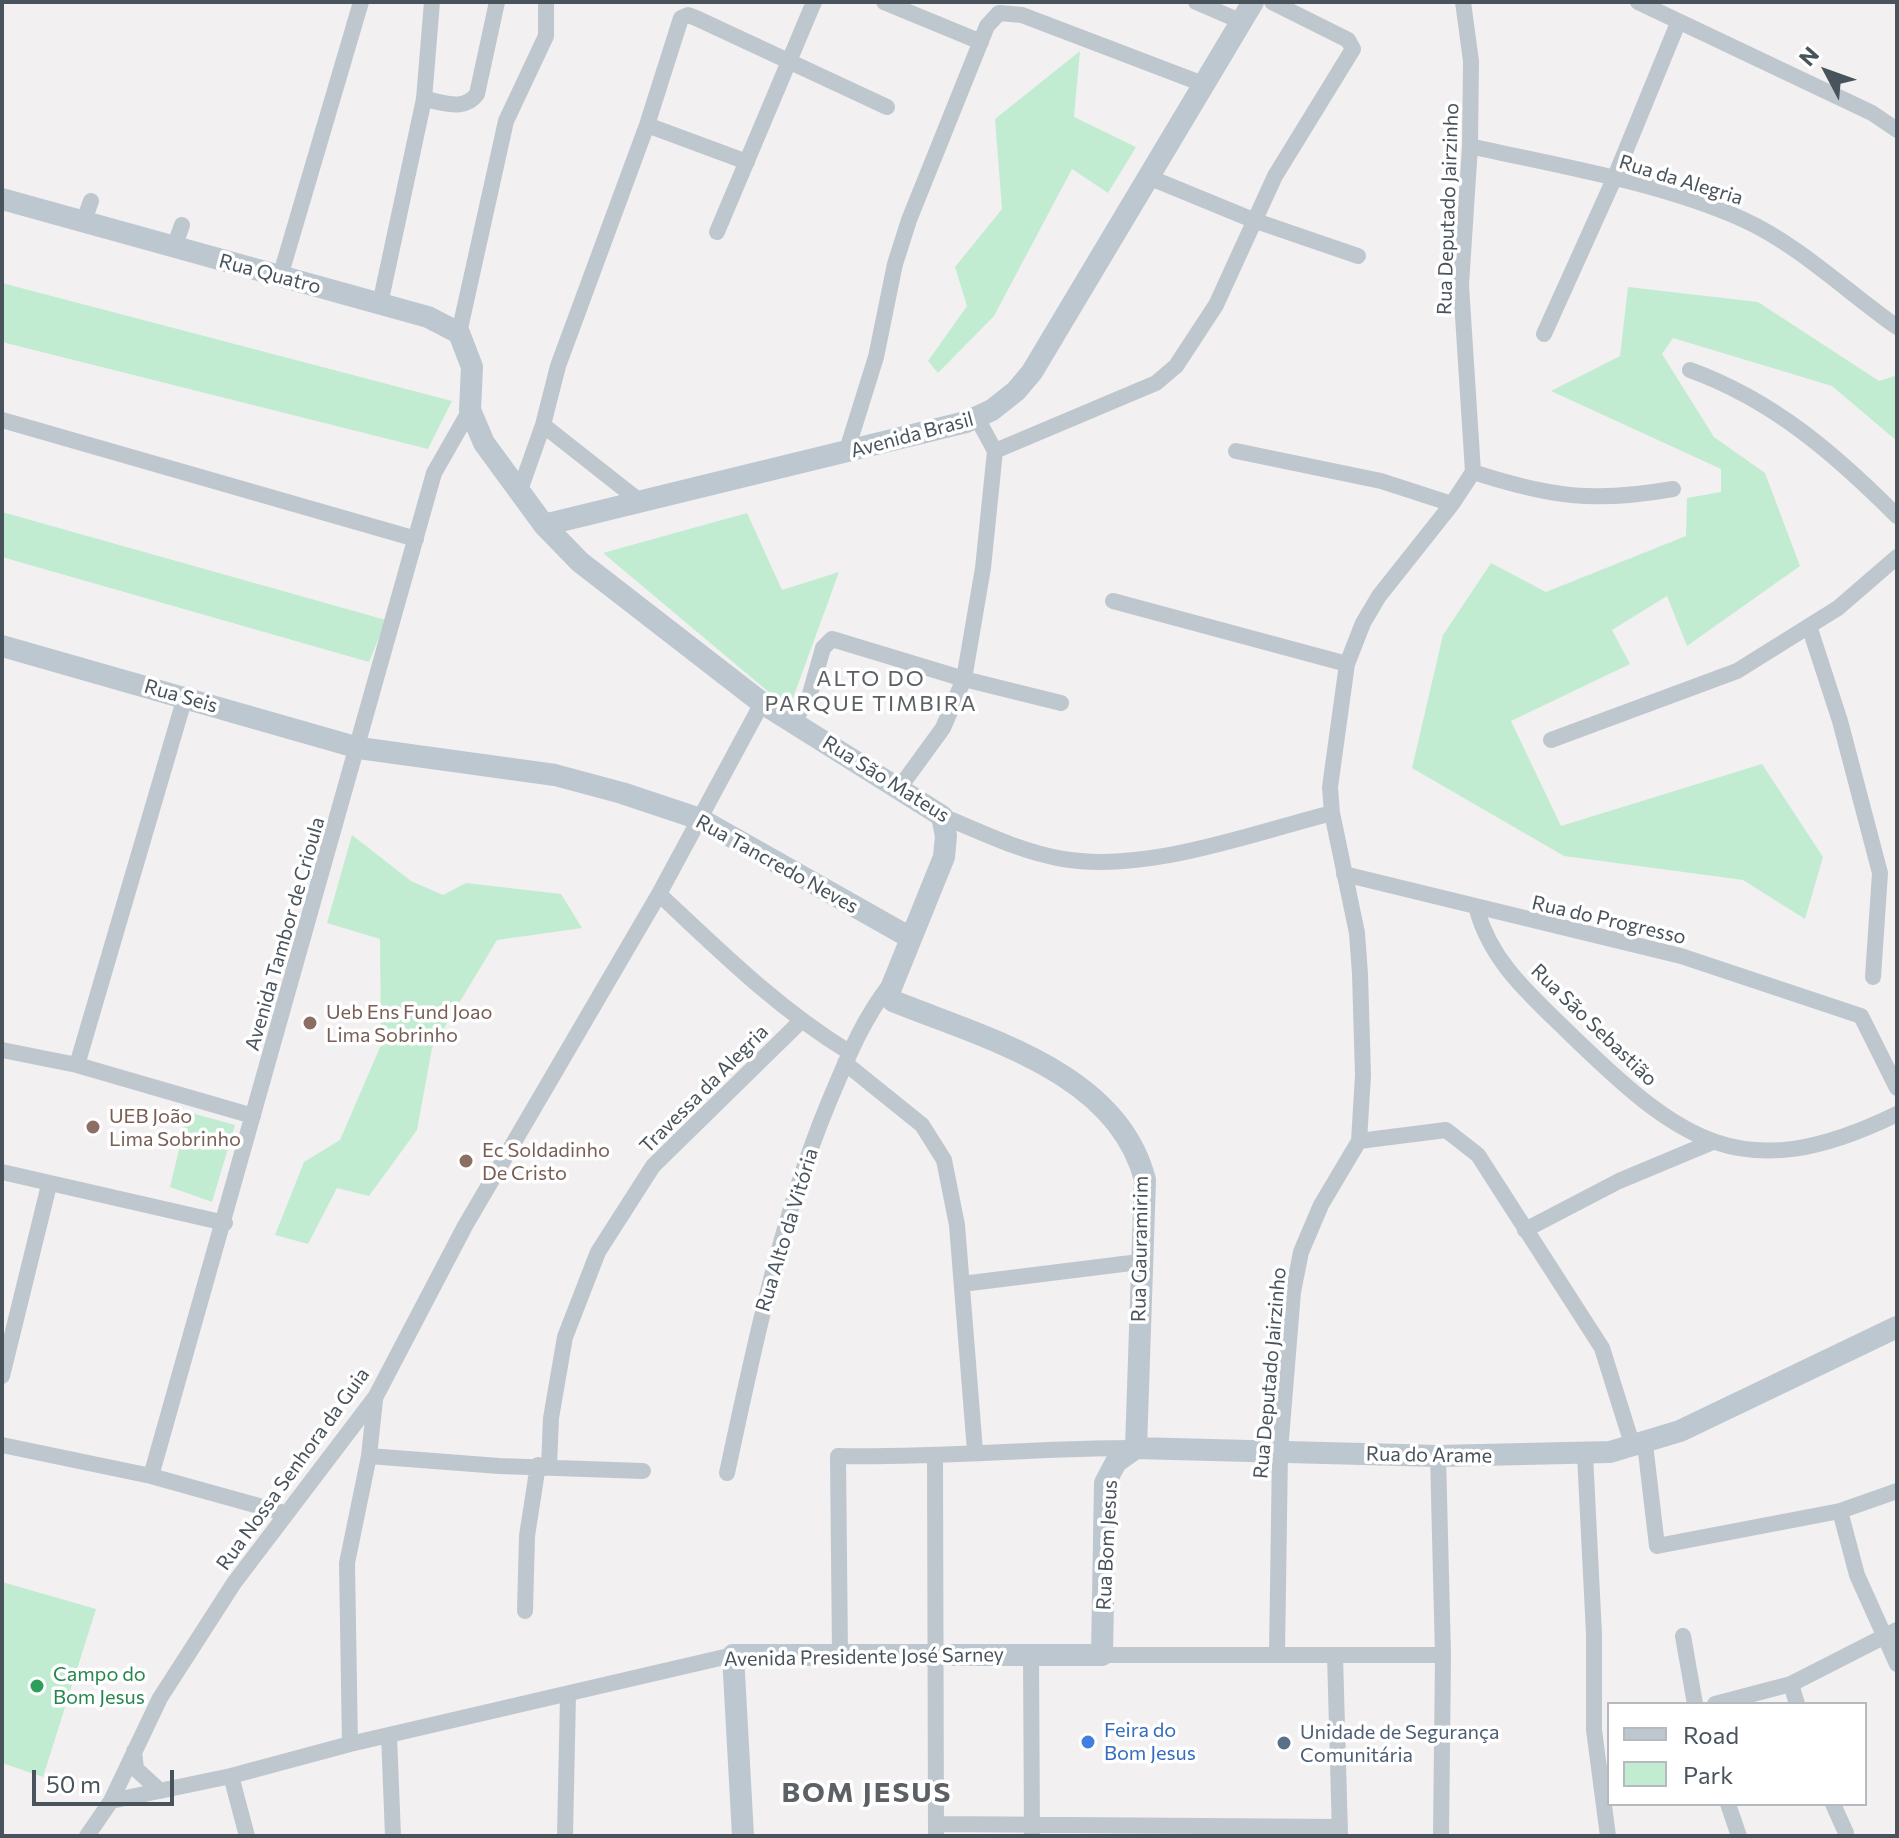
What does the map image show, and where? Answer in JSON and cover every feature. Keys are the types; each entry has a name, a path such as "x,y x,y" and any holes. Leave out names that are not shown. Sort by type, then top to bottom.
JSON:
{"main road":[{"name":"Avenida Brasil","path":"544,525 929,434 977,418 1025,382 1253,2"},
{"name":"Rua Quatro","path":"2,199 428,317 459,333"},
{"path":"459,333 472,367 470,410"},
{"name":"Rua São Mateus","path":"470,410 494,462 544,525 580,562 762,703 942,816"},
{"name":"Rua Seis","path":"3,650 185,697 359,748"},
{"name":"Rua Tancredo Neves","path":"359,748 555,775 700,819 909,937"},
{"name":"Rua Alto da Vitória","path":"887,996 944,857 942,816"},
{"name":"Rua Gauramirim","path":"887,996 1053,1070 1086,1093 1122,1130 1138,1155 1145,1180 1139,1262 1136,1448"},
{"name":"Rua do Arame","path":"1136,1448 1438,1456 1585,1455 1639,1445 1706,1419 1894,1332"},
{"name":"Rua Bom Jesus","path":"1102,1655 1105,1483 1116,1462 1136,1448"},
{"path":"733,1655 743,1836"},
{"name":"Avenida Presidente José Sarney","path":"733,1655 1102,1655"}],"street":[{"path":"280,277 361,2"},
{"path":"380,304 424,99 432,2"},
{"path":"424,99 463,106 471,102 477,94 497,2"},
{"path":"459,333 506,121 546,36 546,2"},
{"path":"717,232 814,2"},
{"path":"884,2 981,42"},
{"path":"1196,2 1240,21"},
{"path":"995,451 1052,424 1142,391 1166,376 1216,305 1275,176 1353,49 1348,40 1272,2"},
{"name":"Rua Deputado Jairzinho","path":"1277,1655 1280,1451 1293,1292 1301,1252 1321,1205 1359,1141 1363,1017 1357,933 1332,813 1331,762 1347,664 1363,623 1379,596 1452,504 1473,472 1461,285 1470,146 1471,61 1463,2"},
{"path":"1638,2 1673,14 1872,113 1897,130"},
{"path":"846,453 876,357 895,264 909,220 987,26 999,13 1022,15 1203,84"},
{"path":"1544,334 1614,179 1673,14"},
{"path":"519,493 543,425 558,366 647,125 675,27 688,15 887,107"},
{"path":"647,125 747,162"},
{"name":"Rua da Alegria","path":"1470,146 1614,179 1743,219 1795,252 1897,327"},
{"path":"1146,176 1253,220 1358,256"},
{"path":"83,223 91,201"},
{"path":"174,248 182,225"},
{"path":"1690,370 1779,412 1843,463 1897,516"},
{"name":"Avenida Tambor de Crioula","path":"151,1476 225,1223 434,473 470,410"},
{"path":"900,787 943,728 964,679 983,568 995,451 977,418"},
{"path":"2,420 416,539"},
{"path":"543,425 642,503"},
{"path":"1236,451 1381,481 1452,504"},
{"path":"1473,472 1524,488 1586,498 1673,489"},
{"path":"1551,740 1737,671 1838,608 1897,557"},
{"path":"1113,601 1347,664"},
{"path":"1809,626 1840,721 1880,873 1873,977"},
{"path":"794,722 810,694 828,640 1061,703"},
{"path":"77,1065 185,697"},
{"name":"Rua Nossa Senhora da Guia","path":"87,1836 106,1808 177,1672 284,1513 376,1396 465,1226 659,894 762,703"},
{"name":"Rua São Mateus","path":"942,816 1064,859 1108,860 1175,853 1332,813"},
{"name":"Rua do Progresso","path":"1344,874 1477,910 1681,956 1861,1016 1897,1088"},
{"path":"659,894 800,1022 847,1058 922,1125 944,1160 957,1225 975,1451"},
{"name":"Rua São Sebastião","path":"1477,910 1491,948 1549,1013 1642,1098 1710,1143 1792,1151 1850,1137 1897,1114"},
{"name":"Rua Alto da Vitória","path":"727,1473 783,1230 817,1131 847,1058 869,1011 887,996"},
{"name":"Travessa da Alegria","path":"525,1611 527,1536 544,1466 565,1337 598,1252 653,1166 800,1022"},
{"path":"2,1050 77,1065 253,1116"},
{"path":"1359,1141 1433,1129 1454,1133 1478,1155 1602,1348 1639,1445 1657,1546 1840,1511 1897,1491"},
{"path":"1525,1230 1619,1181 1710,1143"},
{"path":"2,1172 225,1223"},
{"path":"2,1376 49,1185"},
{"path":"962,1284 1139,1262"},
{"path":"350,1744 347,1563 369,1456 376,1396"},
{"path":"2,1445 151,1476 284,1513"},
{"name":"Rua do Arame","path":"935,1458 975,1451 1136,1448"},
{"path":"1585,1455 1594,1634 1594,1730 1608,1836"},
{"path":"369,1456 499,1466 643,1471"},
{"path":"840,1655 838,1456 935,1458 936,1830 1340,1832 1335,1655"},
{"path":"1438,1456 1443,1655 1441,1836"},
{"path":"1840,1511 1849,1552 1890,1634 1897,1664"},
{"path":"1723,1702 1791,1684 1890,1634"},
{"path":"1683,1636 1695,1702"},
{"name":"Avenida Presidente José Sarney","path":"106,1808 160,1791 231,1776 350,1744 733,1655"},
{"path":"1031,1655 1032,1830"},
{"name":"Avenida Presidente José Sarney","path":"1102,1655 1443,1655"},
{"path":"1791,1684 1796,1702"},
{"path":"565,1836 568,1695"},
{"path":"389,1735 393,1836"},
{"path":"134,1750 136,1769 160,1791"},
{"path":"231,1776 247,1836"},
{"path":"1729,1806 1739,1836"},
{"path":"1834,1806 1846,1833"},
{"path":"106,1808 107,1836"}],"green space":[{"path":"1080,51 1074,117 1136,147 1108,193 1072,169 994,316 938,373 928,361 967,306 955,267 1002,209 995,119"},
{"path":"2,283 452,401 428,449 2,342"},
{"path":"1628,287 1758,302 1879,381 1897,375 1897,441 1832,386 1673,338 1662,354 1714,437 1765,473 1800,566 1687,646 1667,596 1612,630 1630,664 1511,721 1561,826 1762,764 1823,857 1805,919 1743,880 1564,856 1412,768 1443,635 1491,563 1546,592 1686,536 1687,498 1721,492 1721,469 1551,391 1620,356"},
{"path":"2,512 386,620 369,662 2,557"},
{"path":"747,513 782,590 839,572 789,709 603,553"},
{"path":"352,835 411,881 443,895 466,883 561,894 582,928 497,940 432,1048 417,1130 369,1196 337,1188 308,1244 275,1235 304,1162 340,1140 381,1045 380,939 327,923"},
{"path":"188,1112 235,1125 212,1202 170,1187"},
{"name":"Campo do Bom Jesus","path":"2,1582 96,1609 43,1777 2,1763"}],"place":[{"name":"Ueb Ens Fund Joao Lima Sobrinho","path":"310,1023"},
{"name":"UEB João Lima Sobrinho","path":"93,1127"},
{"name":"Ec Soldadinho De Cristo","path":"466,1161"},
{"name":"Campo do Bom Jesus","path":"37,1686"},
{"name":"Feira do Bom Jesus","path":"1088,1742"},
{"name":"Unidade de Segurança Comunitária","path":"1284,1743"}],"district":[{"name":"ALTO DO PARQUE TIMBIRA","path":"871,692"},
{"name":"BOM JESUS","path":"867,1793"}]}
